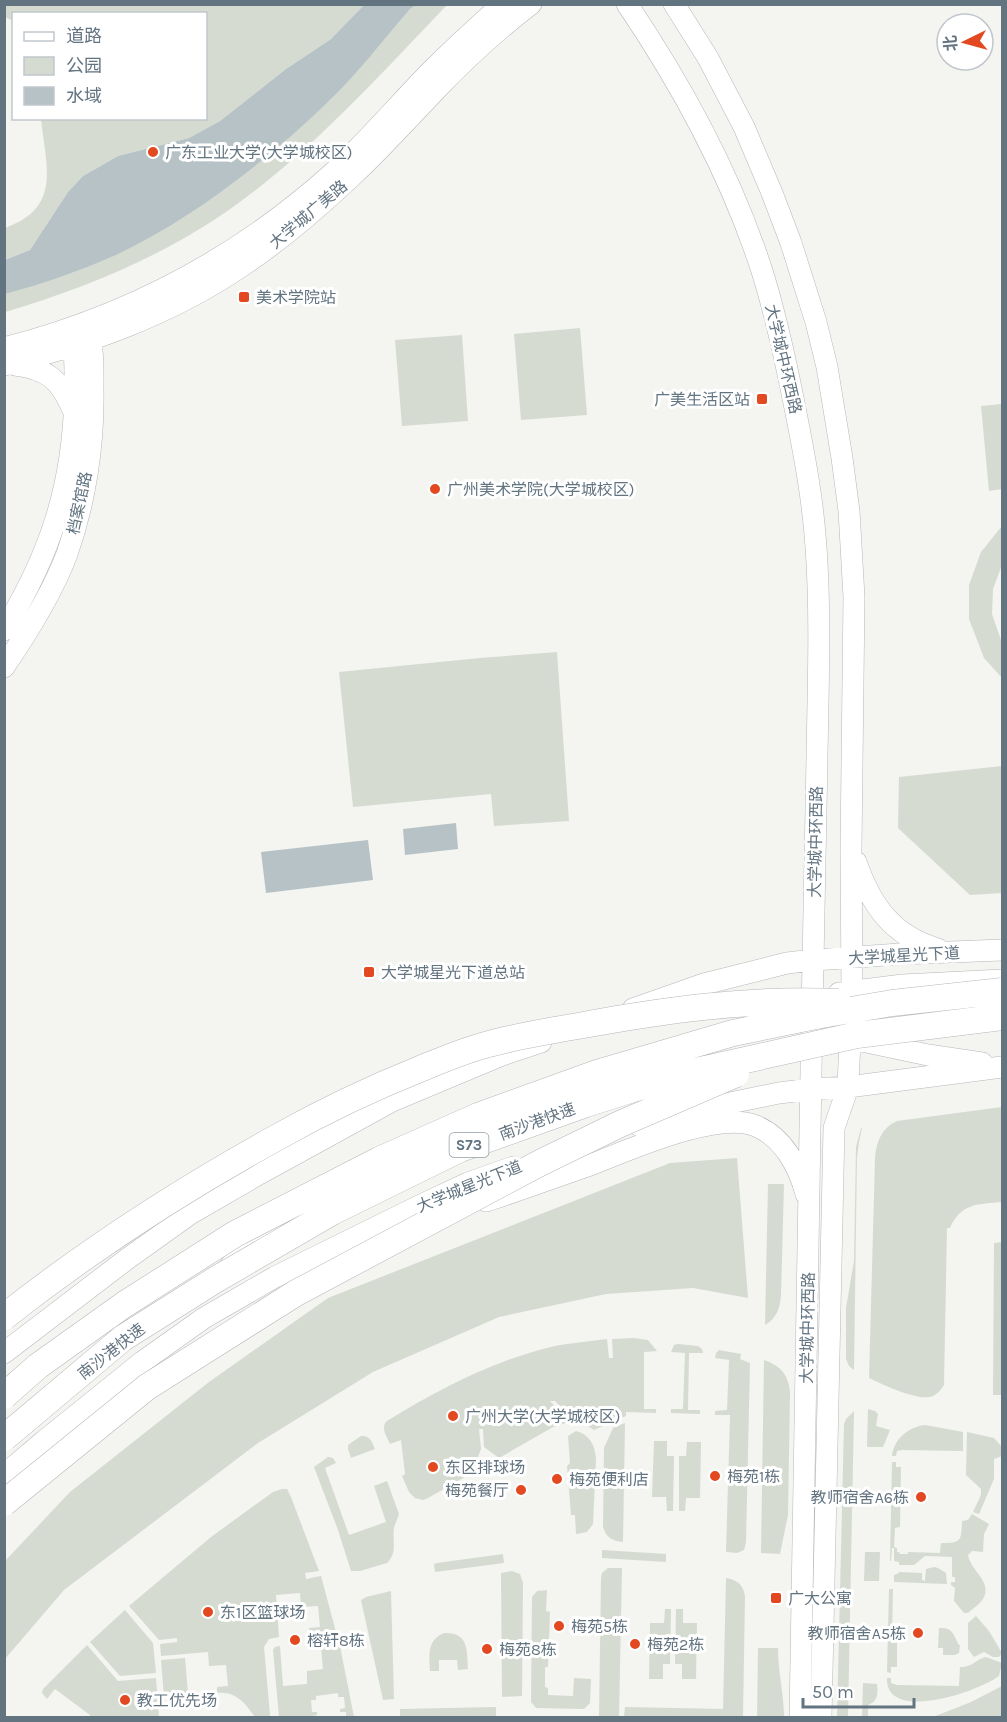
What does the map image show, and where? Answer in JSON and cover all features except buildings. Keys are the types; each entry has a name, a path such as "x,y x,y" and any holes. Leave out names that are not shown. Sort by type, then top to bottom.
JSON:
{"highway":[{"name":"南沙港快速","path":"4,1396 38,1366 125,1304 235,1234 379,1160 478,1116 597,1073 689,1045 754,1029 892,1003 1002,991"},
{"path":"4,1317 92,1251 191,1186 337,1106 442,1060 487,1044 629,1016 742,1003 800,1000 892,1003"},
{"name":"南沙港快速","path":"4,1438 123,1338 215,1280 332,1212 450,1154 586,1104 674,1076 858,1035 1002,1017"},
{"path":"4,1503 147,1387 296,1293 600,1134 785,1052"}],"main road":[{"name":"大学城广美路","path":"80,335 205,268 275,221 336,170 444,58 503,4"},
{"name":"大学城广美路","path":"80,335 150,317 242,267 268,248 352,177 470,57 531,4"},
{"name":"大学城中环西路","path":"627,4 698,119 731,188 762,272 781,338 800,429 814,524 818,598 800,1718"},
{"name":"大学城中环西路","path":"674,4 708,58 744,128 772,194 806,286 827,367 849,511 854,608 852,991 848,1088 834,1128 821,1718"},
{"path":"5,359 80,335"},
{"name":"档案馆路","path":"4,630 34,578 54,529 68,472 80,335"},
{"name":"档案馆路","path":"4,667 30,628 61,568 81,501 91,446 93,398 80,335"},
{"path":"5,359 42,370 52,377 65,393 74,414"},
{"path":"851,849 869,894 889,921 921,944 950,952"},
{"name":"大学城星光下道","path":"4,1353 190,1214 392,1101 502,1055 704,984 770,966 852,957 1002,950"},
{"path":"577,1029 903,985 1002,980"},
{"path":"191,1328 217,1286 247,1246 270,1229 406,1155 548,1103 656,1070 744,1051 811,1042 850,1039 928,1055 1002,1066"},
{"name":"大学城星光下道","path":"4,1475 142,1362 204,1318 275,1277 468,1184 577,1146 696,1110 811,1089 848,1088 1002,1066"},
{"path":"366,1232 423,1219 502,1196 691,1129 732,1121 756,1125 778,1140 802,1181 809,1207"}],"green space":[{"path":"5,5 364,5 331,39 286,69 220,121 189,138 118,156 83,176 68,192 30,250 5,260 5,228 23,220 35,209 43,197 47,169 41,120 207,120 207,12 12,12 12,20 5,17"},
{"path":"416,5 447,5 338,118 280,171 249,195 217,218 141,261 87,284 5,312 5,294 74,272 113,256 144,240 225,189 276,149 330,100"},
{"path":"580,328 587,415 521,420 514,334"},
{"path":"462,335 468,421 402,426 395,340"},
{"path":"1002,404 1002,489 989,491 981,406"},
{"path":"1002,526 1002,565 993,589 992,614 1002,643 1002,678 984,658 969,619 969,585 981,552"},
{"path":"557,652 569,821 494,826 491,794 353,807 339,672"},
{"path":"1002,766 1002,893 970,895 898,828 899,777"},
{"path":"1002,1107 1002,1202 971,1206 959,1214 950,1228 947,1228 944,1385 940,1391 929,1397 899,1391 869,1378 875,1159 878,1142 883,1132 897,1121"},
{"path":"861,1128 857,1158 854,1370 846,1359 846,1308 854,1261 856,1147"},
{"path":"737,1158 748,1298 693,1288 606,1294 499,1317 373,1372 258,1443 64,1590 5,1659 5,1561 70,1492 209,1382 328,1298 670,1163"},
{"path":"768,1184 784,1184 781,1300 775,1316 765,1325"},
{"path":"1002,1242 1002,1395 993,1395 994,1243"},
{"path":"607,1339 609,1358 613,1358 612,1339 648,1340 657,1351 644,1352 644,1409 656,1409 656,1413 626,1412 626,1416 594,1430 583,1423 575,1422 555,1401 550,1401 569,1422 553,1427 499,1458 484,1447 483,1429 479,1429 481,1449 472,1473 423,1500 415,1498 409,1492 402,1476 405,1474 401,1440 390,1444 384,1429 387,1421 462,1379 522,1355 559,1345"},
{"path":"674,1345 698,1346 702,1349 703,1353 689,1353 688,1410 700,1410 700,1414 671,1413 671,1409 683,1409 685,1353 671,1352"},
{"path":"719,1350 741,1354 740,1359 750,1363 746,1542 744,1550 737,1553 726,1552 730,1415 715,1415 715,1411 727,1410 729,1360 715,1358"},
{"path":"764,1360 783,1372 790,1392 788,1515 780,1554 761,1553"},
{"path":"868,1409 878,1414 876,1426 890,1430 883,1447 867,1447"},
{"path":"854,1411 848,1717 837,1717 844,1424"},
{"path":"625,1423 623,1542 610,1538 603,1527 604,1448 613,1428"},
{"path":"925,1425 963,1432 963,1451 902,1450 897,1451 896,1456 892,1456 896,1444 903,1435 913,1428"},
{"path":"576,1431 591,1441 596,1459 593,1524 587,1532 576,1534 575,1515 571,1515 567,1466 570,1463 568,1436"},
{"path":"967,1432 994,1438 1002,1447 1002,1456 994,1459 994,1479 979,1514 973,1512 981,1495 981,1489 966,1475"},
{"path":"361,1436 369,1438 375,1449 351,1458 348,1445"},
{"path":"654,1441 667,1441 667,1456 674,1456 673,1511 667,1511 666,1497 652,1497"},
{"path":"687,1442 701,1442 700,1498 686,1498 685,1511 679,1511 679,1456 686,1456"},
{"path":"328,1457 333,1458 336,1463 325,1468 349,1535 386,1522 374,1486 387,1481 399,1514 394,1528 394,1551 387,1563 360,1571 351,1571 314,1467"},
{"path":"892,1462 896,1462 896,1467 901,1467 900,1527 895,1528 894,1547 900,1554 940,1553 941,1543 959,1540 962,1521 968,1520 972,1514 989,1524 984,1534 983,1552 972,1551 968,1555 983,1582 985,1593 983,1599 968,1613 964,1613 954,1601 955,1588 951,1585 951,1582 955,1582 955,1577 952,1577 952,1557 925,1556 914,1565 899,1565 899,1562 894,1561 894,1548 892,1548 890,1561"},
{"path":"287,1489 291,1497 319,1571 305,1573 306,1579 321,1576 336,1632 309,1634 309,1628 320,1627 318,1606 301,1607 300,1593 276,1595 279,1637 269,1639 264,1647 270,1715 269,1717 255,1717 235,1696 217,1693 217,1687 228,1686 226,1665 209,1666 208,1652 161,1656 160,1644 177,1642 177,1638 159,1640 129,1606 211,1537 273,1492"},
{"path":"602,1550 666,1554 666,1562 602,1558"},
{"path":"865,1552 880,1552 879,1581 864,1581"},
{"path":"503,1554 504,1563 435,1572 434,1564 437,1563"},
{"path":"934,1567 946,1573 947,1584 894,1582 894,1575 899,1572 922,1573 922,1580 925,1581 926,1569"},
{"path":"608,1568 622,1568 619,1717 599,1717 601,1578 602,1573"},
{"path":"512,1571 520,1574 523,1583 522,1696 502,1697 501,1573"},
{"path":"726,1578 739,1583 745,1596 743,1717 624,1717 625,1707 723,1709"},
{"path":"889,1589 893,1589 892,1636 897,1637 897,1667 891,1667 891,1673 887,1672"},
{"path":"547,1590 546,1611 550,1612 545,1687 548,1688 548,1695 573,1696 574,1678 591,1679 590,1703 584,1709 536,1708 531,1702 532,1597 537,1591"},
{"path":"391,1591 394,1699 383,1700 361,1600"},
{"path":"665,1609 671,1609 670,1664 663,1664 663,1679 649,1679 650,1623 664,1623"},
{"path":"676,1609 683,1609 683,1623 697,1623 696,1679 682,1679 682,1664 675,1664"},
{"path":"125,1610 153,1643 156,1673 120,1676 90,1642"},
{"path":"976,1616 989,1631 1002,1653 999,1657 993,1657 984,1652 974,1657 968,1649 968,1623"},
{"path":"939,1628 952,1632 960,1645 959,1653 943,1655 943,1648 938,1648"},
{"path":"444,1633 462,1639 467,1649 468,1669 458,1670 457,1660 439,1660 439,1671 430,1671 430,1649 434,1640"},
{"path":"339,1641 354,1717 346,1717 346,1712 340,1712 340,1709 345,1708 344,1697 338,1697 338,1693 316,1696 316,1700 311,1700 312,1712 317,1712 317,1715 279,1717 273,1650 275,1647 280,1646 283,1686 307,1684 307,1671 323,1669 321,1648 310,1649 310,1643"},
{"path":"87,1645 118,1681 156,1678 159,1717 89,1717 90,1715 55,1689 47,1699 42,1693 43,1689"},
{"path":"758,1648 778,1648 784,1717 757,1717"},
{"path":"986,1657 1002,1663 999,1676 971,1690 933,1700 915,1701 900,1699 890,1691 887,1678 891,1678 891,1683 897,1685 959,1686 960,1667 968,1666"},
{"path":"185,1658 188,1693 192,1695 164,1697 161,1660"},
{"path":"863,1683 877,1684 877,1697 868,1705 868,1717 862,1717"},
{"path":"1002,1686 1002,1717 933,1717 971,1702"},
{"path":"496,1707 496,1717 400,1717 400,1709"}],"water":[{"path":"364,5 416,5 329,101 255,166 173,224 116,255 5,294 5,260 30,250 68,192 83,176 118,156 189,138 220,121 286,69 331,39"},
{"path":"456,823 458,849 405,855 403,829"},
{"path":"368,840 373,880 266,893 261,852"}],"place":[{"name":"广东工业大学(大学城校区)","path":"153,152"},
{"name":"美术学院站","path":"244,297"},
{"name":"广美生活区站","path":"762,399"},
{"name":"广州美术学院(大学城校区)","path":"435,489"},
{"name":"大学城星光下道总站","path":"369,972"},
{"name":"广州大学(大学城校区)","path":"453,1416"},
{"name":"东区排球场","path":"433,1467"},
{"name":"梅苑1栋","path":"715,1476"},
{"name":"梅苑便利店","path":"557,1479"},
{"name":"梅苑餐厅","path":"521,1490"},
{"name":"教师宿舍A6栋","path":"921,1497"},
{"name":"广大公寓","path":"776,1598"},
{"name":"东1区篮球场","path":"208,1612"},
{"name":"梅苑5栋","path":"559,1626"},
{"name":"教师宿舍A5栋","path":"918,1633"},
{"name":"榕轩8栋","path":"295,1640"},
{"name":"梅苑2栋","path":"635,1644"},
{"name":"梅苑8栋","path":"487,1649"},
{"name":"教工优先场","path":"125,1700"}]}
